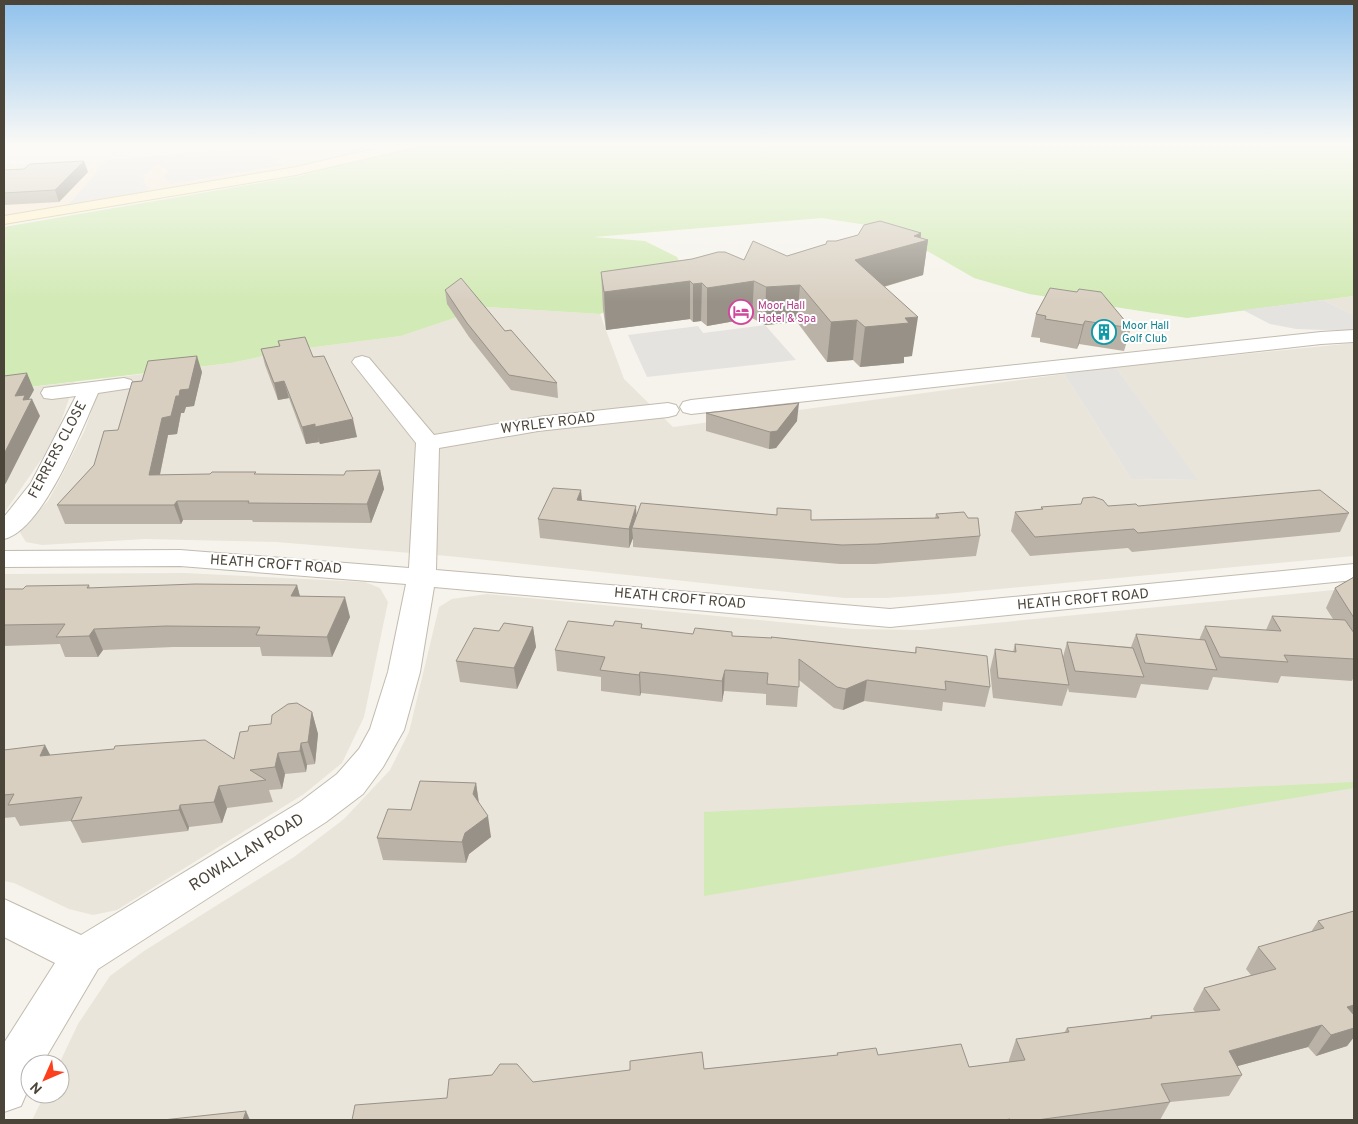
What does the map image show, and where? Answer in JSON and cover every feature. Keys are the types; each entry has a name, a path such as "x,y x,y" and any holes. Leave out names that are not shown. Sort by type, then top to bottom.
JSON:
{"street":[{"path":"4,220 141,197"},
{"path":"691,408 1321,338 1354,336"},
{"path":"362,362 428,443"},
{"name":"FERRERS CLOSE","path":"52,393 124,384"},
{"name":"FERRERS CLOSE","path":"4,531 18,519 39,492 90,388"},
{"name":"WYRLEY ROAD","path":"428,443 538,424 668,410"},
{"name":"ROWALLAN ROAD","path":"4,1089 10,1075 83,956 313,812 350,784 371,758 387,730 404,672 422,577 428,443"},
{"name":"HEATH CROFT ROAD","path":"4,559 180,558 890,618 1354,572"},
{"path":"4,917 83,956"}],"shaded area":[{"path":"4,197 112,197 4,216"},
{"path":"75,197 110,197 69,204"},
{"path":"1354,296 1354,315 1323,300"},
{"path":"1323,300 1354,315 1354,331 1296,329 1270,324 1243,310"},
{"path":"487,307 600,314 624,379 673,427 1064,374 1131,479 1197,480 1116,367 1354,343 1354,556 945,594 886,598 844,598 448,556 276,542 146,539 42,545 26,542 19,531 48,501 57,485 84,432 103,379 231,363 292,350 401,336"},
{"path":"765,325 796,360 647,377 628,335 698,326 703,333"},
{"path":"1116,367 1198,480 1131,479 1064,374"},
{"path":"75,382 59,427 43,457 4,513 4,390"},
{"path":"184,573 365,582 380,588 388,602 364,717 342,763 304,794 117,910 93,915 69,909 14,883 4,881 4,574"},
{"path":"1354,588 1354,1120 32,1120 40,1104 70,1104 70,1054 64,1054 78,1024 110,976 144,951 294,857 344,819 390,770 409,732 439,607 452,599 487,594 853,629 922,630"}],"green space":[{"path":"175,197 1354,197 1354,296 1187,318 1029,294 974,278 917,245 879,227 822,218 594,237 645,241 677,257 683,270 673,282 600,314 487,307 401,336 292,350 231,363 4,390 4,227"},
{"path":"1354,782 1354,788 704,896 704,812"}],"building":[{"path":"880,221 921,233 914,236 928,240 855,260 918,317 905,318 909,323 865,327 857,320 831,322 800,285 766,287 754,281 707,288 702,283 693,284 690,281 604,292 601,272 692,259 718,252 725,252 744,260 753,241 787,256 826,244 827,241 836,241 858,235 864,225"},
{"path":"461,278 505,331 511,330 557,383 509,375 467,323 445,290"},
{"path":"1050,288 1077,292 1079,289 1101,292 1131,328 1085,321 1083,325 1045,319 1046,316 1036,314"},
{"path":"305,337 313,357 324,356 353,419 315,427 315,424 302,427 284,381 274,383 261,349 280,346 278,341"},
{"path":"197,356 189,389 180,390 179,396 176,396 171,416 162,418 149,475 256,472 254,474 344,475 346,471 380,470 367,504 177,501 174,505 57,505 94,465 104,431 118,430 132,382 142,381 148,361"},
{"path":"27,373 15,396 25,395 23,400 32,399 4,454 4,376"},
{"path":"799,403 777,431 770,432 706,413"},
{"path":"553,488 581,490 577,500 636,506 629,529 538,519"},
{"path":"1320,490 1349,513 1138,533 1134,529 1035,537 1015,512 1043,509 1041,507 1081,504 1083,498 1094,497 1103,500 1108,506 1136,504 1138,506"},
{"path":"641,503 777,515 777,508 811,510 811,520 939,518 936,514 964,512 968,518 978,518 980,536 842,545 632,528"},
{"path":"1354,577 1354,618 1335,588"},
{"path":"195,584 297,585 291,596 345,597 327,637 256,635 260,627 166,626 94,629 89,636 56,637 65,624 4,625 4,589 23,589 26,586 89,585 87,588"},
{"path":"1272,616 1345,620 1354,633 1354,659 1284,655 1288,662 1220,657 1205,626 1281,631"},
{"path":"568,621 613,626 615,621 642,624 641,628 693,634 695,628 732,632 732,636 771,637 916,653 916,647 987,656 990,687 945,681 946,690 867,680 846,689 837,687 799,659 799,687 767,684 768,673 725,670 722,681 640,672 639,675 600,670 605,657 555,650"},
{"path":"504,623 533,627 514,668 456,661 474,628 499,631"},
{"path":"1136,634 1205,640 1217,670 1145,663"},
{"path":"1067,642 1133,648 1144,677 1075,671"},
{"path":"1015,644 1061,649 1069,685 998,678 995,649 1016,652"},
{"path":"297,703 312,712 308,742 301,743 300,751 278,753 275,767 250,770 266,780 219,786 214,802 180,805 179,810 71,821 82,797 8,805 14,794 4,795 4,750 45,745 40,756 114,749 115,746 205,740 234,759 240,732 248,731 249,726 271,724 272,715 288,704"},
{"path":"420,781 476,783 473,794 488,816 465,833 462,842 377,838 388,809 411,810"},
{"path":"1354,911 1354,1005 1347,1007 1354,1015 1354,1028 1331,1035 1322,1025 1229,1051 1242,1075 1161,1084 1170,1102 1037,1120 352,1120 355,1105 447,1098 449,1079 492,1075 500,1064 517,1064 533,1082 630,1070 630,1061 702,1052 704,1069 838,1055 837,1053 876,1048 878,1055 961,1044 969,1067 1025,1060 1016,1039 1069,1032 1067,1028 1152,1018 1151,1016 1220,1010 1204,988 1276,969 1258,947 1324,928 1318,921"},
{"path":"246,1111 243,1120 163,1120"}],"place":[{"name":"Moor Hall Hotel & Spa","path":"741,312"},
{"name":"Moor Hall Golf Club","path":"1104,332"}]}
